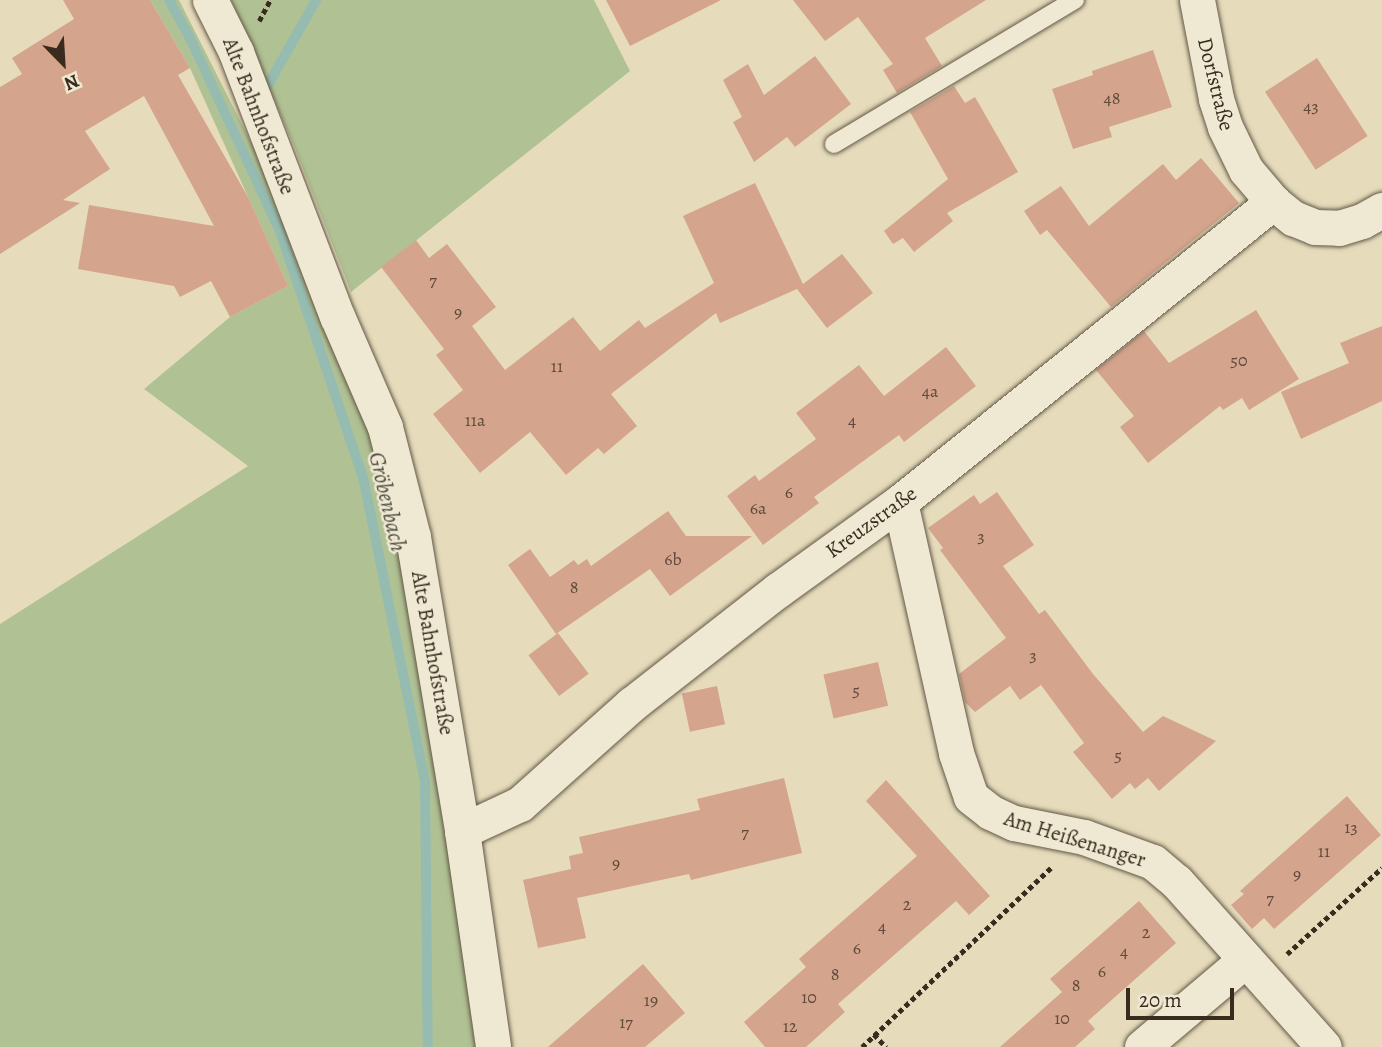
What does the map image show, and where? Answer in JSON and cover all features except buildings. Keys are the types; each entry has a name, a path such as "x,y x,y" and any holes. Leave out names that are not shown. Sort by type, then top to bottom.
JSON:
{"street":[{"name":"Alte Bahnhofstraße","path":"210,0 236,52 332,303 385,427 413,537 462,831 493,1047"},
{"name":"Dorfstraße","path":"1197,0 1216,99 1225,127 1246,170 1273,202 1293,218 1315,227 1339,228 1362,221 1382,210"},
{"name":"Kreuzstraße","path":"462,831 520,804 632,704 779,590 900,502 1273,202"},
{"name":"Am Heißenanger","path":"900,502 956,753 971,797 990,812 1014,823 1084,838 1153,862 1176,881 1324,1047"},
{"path":"1142,1047 1253,969"}],"lane":[{"path":"834,144 1075,0"}],"path":[{"path":"862,1047 1084,838"},
{"path":"1253,969 1382,868"},
{"path":"874,1034 886,1047"}],"green space":[{"path":"150,0 179,0 258,156 330,325 431,536 469,761 505,1047 0,1047 0,624 248,466 144,389 230,317 288,286 190,68"},
{"path":"231,0 594,0 630,71 351,292 295,148"}],"waterway":[{"name":"Gröbenbach","path":"169,0 190,38 280,231 363,477 425,782 428,1047"},
{"name":"Gröbenbach","path":"268,85 316,0"}]}
